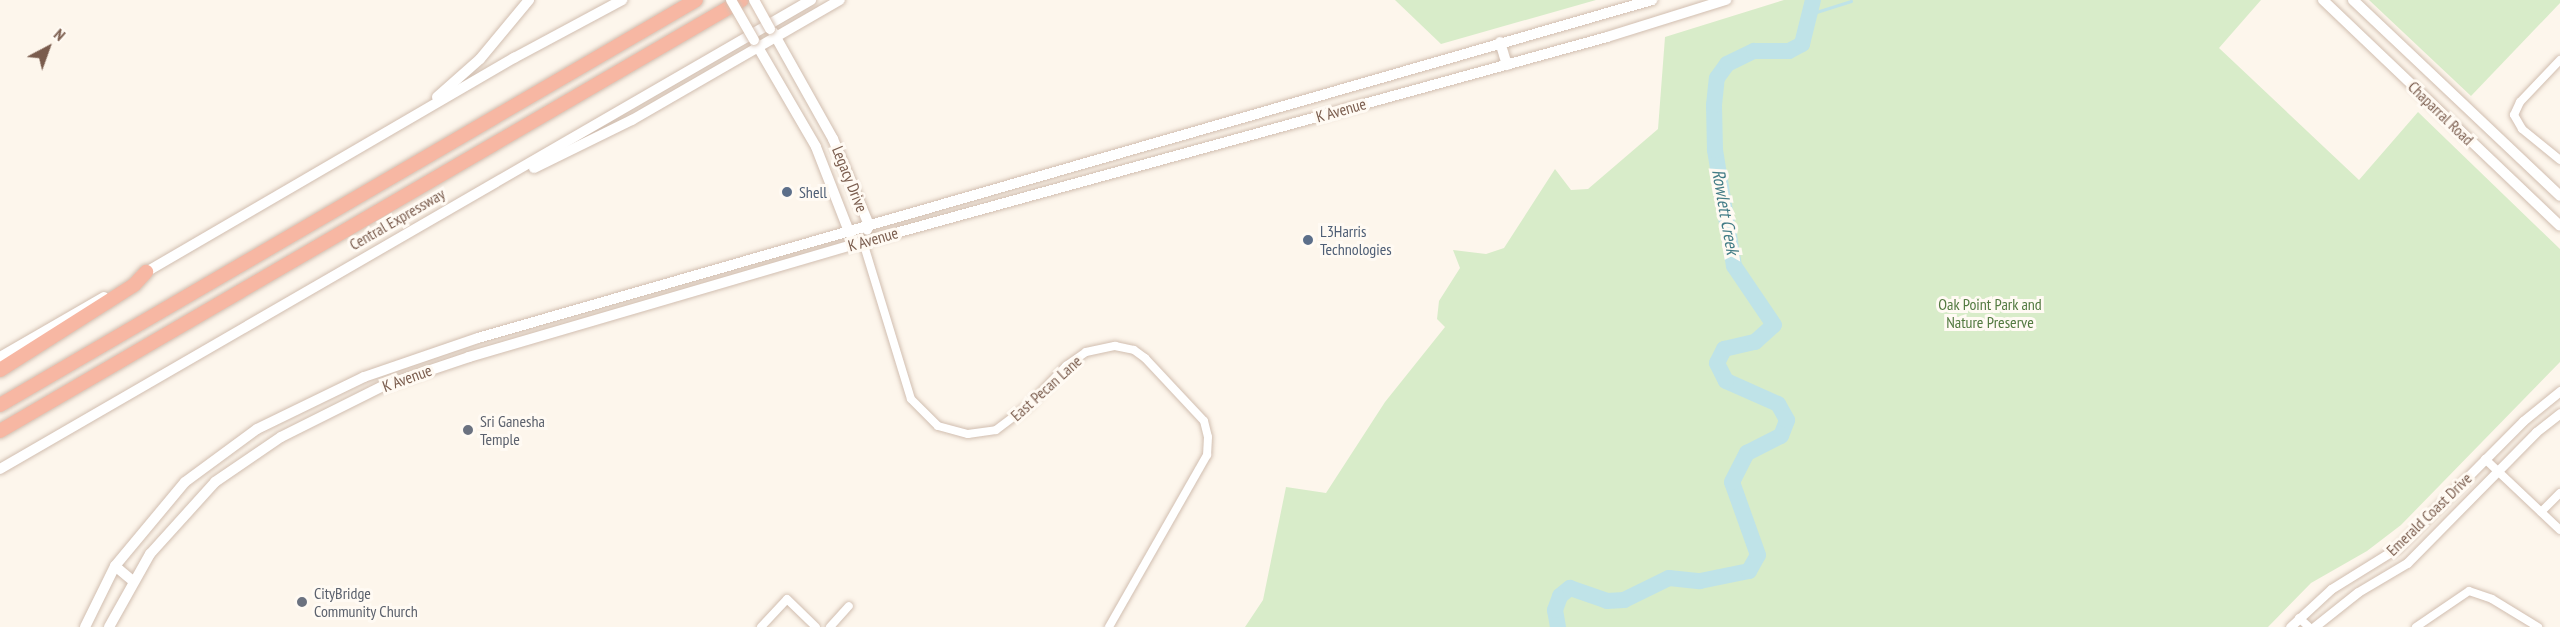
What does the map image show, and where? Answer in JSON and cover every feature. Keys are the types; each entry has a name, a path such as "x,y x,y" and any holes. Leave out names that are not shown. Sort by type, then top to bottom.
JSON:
{"highway":[{"path":"0,405 696,0"},
{"name":"Central Expressway","path":"0,431 742,0"},
{"path":"0,370 134,285 146,272"}],"main road":[{"path":"410,118 480,59 529,0"},
{"path":"0,357 410,118 622,0"},
{"name":"Legacy Drive","path":"731,0 816,147 847,231 863,242 869,225 833,139 754,0"},
{"name":"Central Expressway","path":"0,469 811,0"},
{"path":"466,200 611,131 773,33 840,0"},
{"name":"K Avenue","path":"85,627 115,566 167,500 203,467 282,414 364,377 467,342 1652,0"},
{"name":"K Avenue","path":"109,627 133,581 168,531 215,482 281,437 382,386 469,357 863,242 1507,65 1726,0"},
{"name":"Chaparral Road","path":"2323,0 2560,226"},
{"name":"Chaparral Road","path":"2353,0 2560,196"},
{"path":"2377,51 2392,37"},
{"path":"1500,42 1507,65"},
{"path":"1332,93 1339,111"},
{"path":"1193,134 1198,149"},
{"path":"816,147 833,139"},
{"path":"2527,194 2541,178"},
{"path":"726,267 729,282"},
{"path":"605,304 609,318"},
{"path":"203,467 215,482"},
{"path":"115,566 133,581"}],"street":[{"path":"2560,60 2520,102 2514,115 2522,129 2560,160"},
{"name":"East Pecan Lane","path":"863,242 911,399 938,426 968,434 996,430 1027,407 1066,366 1086,352 1115,346 1134,350 1145,358 1204,421 1208,437 1207,455 1109,627"},
{"name":"Emerald Coast Drive","path":"2290,627 2338,584 2397,548 2523,420 2560,391"},
{"name":"Emerald Coast Drive","path":"2314,627 2358,592 2407,563 2560,413"},
{"path":"2485,459 2560,530"},
{"path":"2541,512 2560,493"},
{"path":"2416,627 2469,591 2499,603 2538,627"},
{"path":"761,627 786,599 816,627"},
{"path":"830,627 849,606"},
{"path":"2299,618 2309,627"}],"green space":[{"path":"1395,0 1596,0 1441,44"},
{"name":"Oak Point Park and Nature Preserve","path":"1784,0 2261,0 2219,48 2359,180 2418,112 2560,249 2560,362 2401,525 2367,551 2311,583 2268,627 1245,627 1263,600 1286,487 1326,493 1385,402 1445,327 1437,319 1439,301 1460,268 1453,250 1486,254 1504,248 1555,169 1571,190 1588,189 1658,129 1665,37"},
{"path":"2369,0 2560,0 2560,3 2471,96"}],"waterway":[{"name":"Rowlett Creek","path":"1558,627 1555,610 1560,596 1570,588 1607,601 1624,600 1669,578 1700,581 1749,571 1758,555 1732,482 1747,453 1781,436 1787,420 1778,404 1726,381 1717,363 1724,349 1755,342 1774,325 1734,266 1715,150 1714,105 1717,78 1727,64 1754,51 1789,51 1802,44 1813,0"},
{"path":"1810,14 1851,1"}],"place":[{"name":"Shell","path":"787,192"},
{"name":"L3Harris Technologies","path":"1308,240"},
{"name":"Sri Ganesha Temple","path":"468,430"},
{"name":"CityBridge Community Church","path":"302,602"}]}
